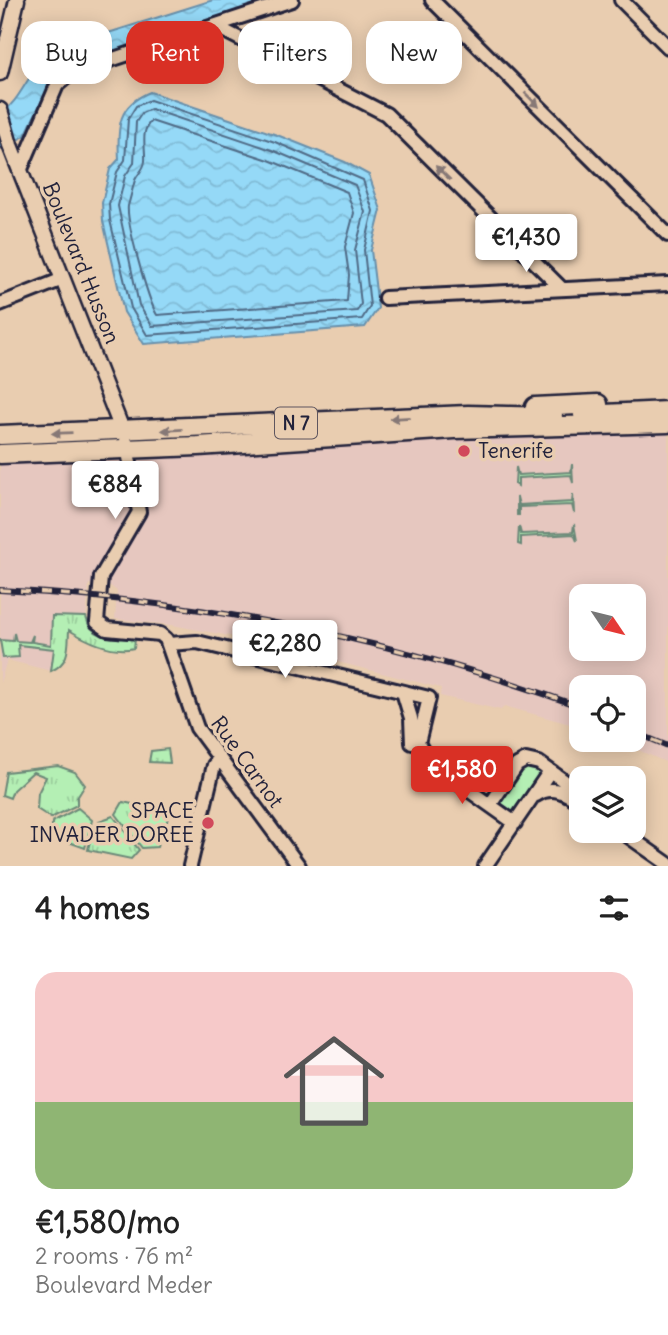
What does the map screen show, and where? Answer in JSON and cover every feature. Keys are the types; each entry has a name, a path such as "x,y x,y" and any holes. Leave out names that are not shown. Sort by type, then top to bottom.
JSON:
{"main road":[{"name":"N 7","path":"0,454 126,440 668,399"},
{"name":"N 7","path":"454,429 553,417 668,411"},
{"name":"N 7","path":"468,415 553,417"},
{"name":"N 7","path":"0,435 126,440 668,423"}],"street":[{"path":"0,72 17,0"},
{"path":"224,23 292,0"},
{"path":"432,0 668,234"},
{"path":"621,0 668,47"},
{"path":"224,31 386,114 562,289"},
{"path":"21,169 57,85 71,73 126,55"},
{"name":"Boulevard Husson","path":"0,110 10,145 126,440"},
{"path":"0,304 63,279"},
{"path":"385,298 668,284"},
{"path":"126,440 139,512 101,577 97,622 107,629 160,634 168,644 197,642 429,698 418,743 429,762"},
{"name":"Rue Carnot","path":"168,644 189,711 219,760 299,866"},
{"path":"403,692 411,718 413,747 429,762 515,823"},
{"path":"190,866 214,765 219,760"},
{"path":"490,805 522,761 539,763 569,784"},
{"path":"485,866 550,771"},
{"path":"533,797 539,792 552,789 569,794"},
{"path":"646,838 668,854"},
{"path":"638,843 668,864"}],"shaded area":[{"path":"668,423 668,763 643,752 646,752 646,675 569,675 569,724 504,706 501,710 440,696 441,688 246,639 172,625 115,619 117,591 109,585 89,584 86,617 53,616 55,649 51,671 7,660 0,683 0,454"}],"green space":[{"path":"572,464 573,483 571,475 518,478 518,486 515,484 516,467 518,475 571,472"},
{"path":"573,494 574,513 572,505 519,507 517,515 517,497 519,505 572,502"},
{"path":"574,524 577,541 574,534 521,537 521,545 518,544 519,526 521,534 573,532"},
{"path":"52,616 86,617 89,625 98,634 135,639 134,648 109,647 69,630 65,659 51,671 54,649 18,645 19,657 3,658 0,640 13,641 14,633 16,641 30,642 33,635 32,642 51,645"},
{"path":"168,749 170,763 149,762 151,751"},
{"path":"531,765 541,774 516,813 503,809 501,800 524,767"},
{"path":"58,766 75,772 85,785 77,798 77,805 51,818 37,809 38,793 46,777 33,772 13,790 10,798 2,795 6,772"},
{"path":"123,802 169,812 164,835 160,834 157,847 142,848 116,814"},
{"path":"78,808 92,820 85,848 52,836 52,822"},
{"path":"113,816 139,850 131,859 88,850 92,832 98,835 99,821"}],"water":[{"path":"213,0 271,0 207,21 146,21"},
{"path":"126,27 126,48 112,52 112,32"},
{"path":"26,84 50,84 25,136 0,148 0,115"},
{"path":"150,92 277,135 345,162 369,175 381,210 371,250 378,308 365,327 144,344 124,312 103,221 102,203 110,169 119,159 118,136 122,118 131,103"}],"railway":[{"path":"0,590 148,603 295,627 439,661 569,703"},
{"path":"646,737 668,746"}],"place":[{"name":"Tenerife","path":"464,451"},
{"name":"SPACE INVADER DOREE","path":"208,823"}]}
